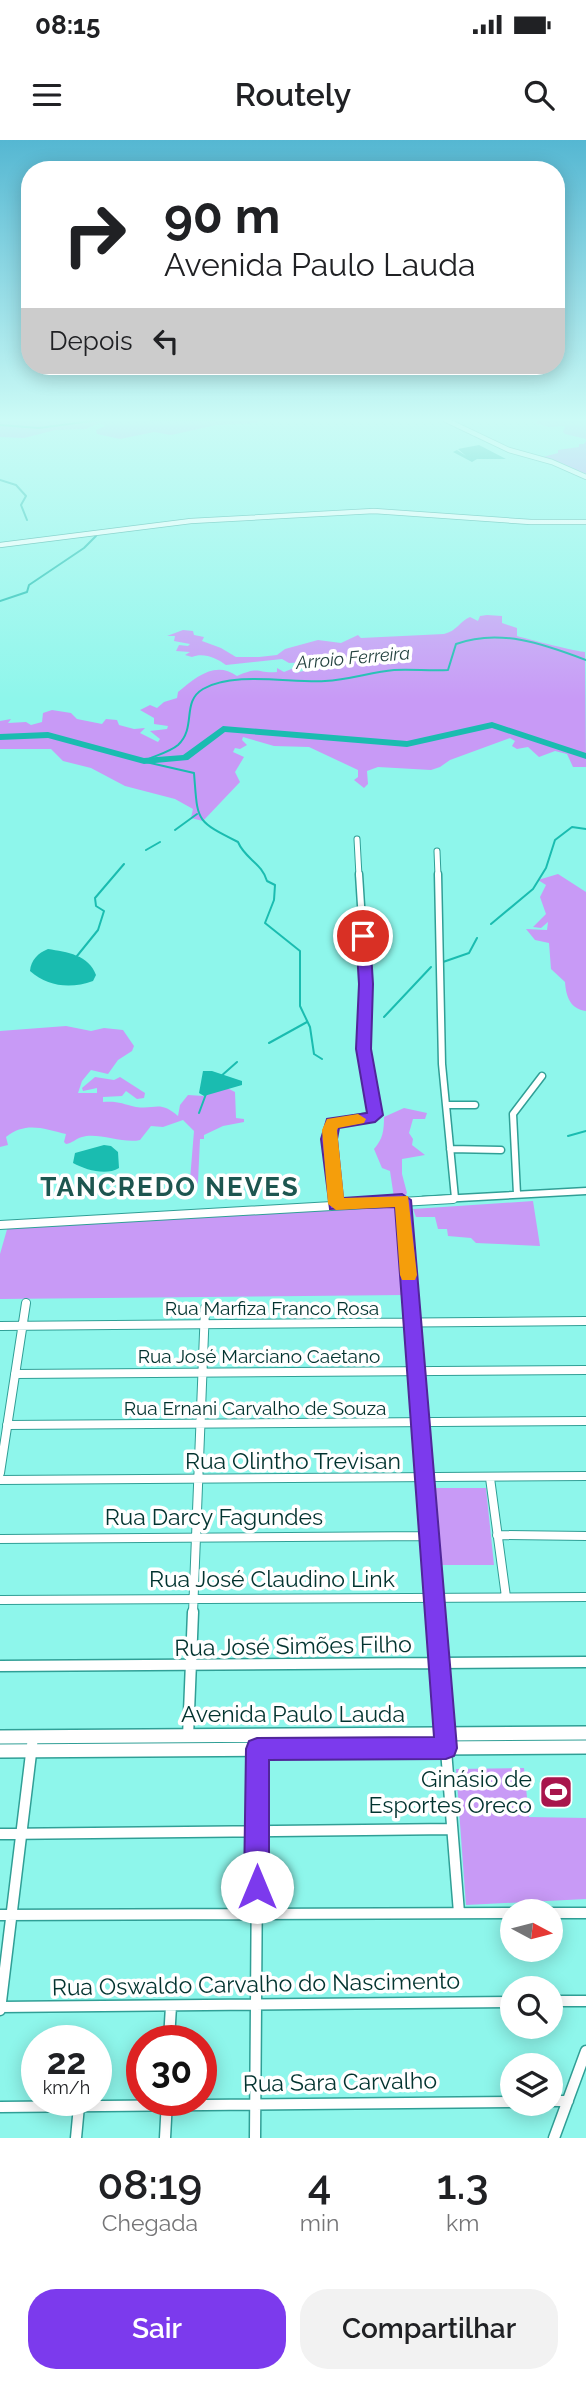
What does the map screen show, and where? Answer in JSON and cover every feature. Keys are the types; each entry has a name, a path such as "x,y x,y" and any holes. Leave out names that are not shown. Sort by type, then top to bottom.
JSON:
{"main road":[{"name":"Avenida Paulo Lauda","path":"187,1743 258,1735 586,1733"},
{"name":"Avenida Paulo Lauda","path":"0,1737 32,1744"},
{"name":"Avenida Paulo Lauda","path":"0,1751 32,1744 187,1743 257,1749 586,1747"}],"street":[{"path":"0,545 191,521 333,513"},
{"path":"406,513 531,522 586,522"},
{"path":"336,1204 329,1139 332,1123 375,1115 363,1049 362,1022 366,984 357,839"},
{"path":"437,851 442,1064 455,1198"},
{"path":"517,1194 513,1114 541,1076"},
{"path":"446,1105 475,1105"},
{"path":"450,1149 501,1150"},
{"path":"0,1225 586,1191"},
{"path":"402,1200 459,1913"},
{"path":"0,1472 26,1303"},
{"path":"187,1743 205,1308"},
{"name":"Rua Marfiza Franco Rosa","path":"0,1326 586,1321"},
{"name":"Rua José Marciano Caetano","path":"15,1374 586,1370"},
{"name":"Rua Ernani Carvalho de Souza","path":"7,1425 586,1421"},
{"name":"Rua Olintho Trevisan","path":"0,1480 198,1481 586,1476"},
{"path":"490,1478 506,1597"},
{"path":"497,1535 586,1536"},
{"name":"Rua Darcy Fagundes","path":"0,1539 429,1536"},
{"name":"Rua José Claudino Link","path":"0,1600 586,1597"},
{"name":"Rua José Simões Filho","path":"0,1666 191,1667 586,1662"},
{"path":"255,2138 258,1735"},
{"path":"0,2008 6,1915 21,1834 32,1744"},
{"path":"0,1834 452,1829"},
{"path":"6,1915 500,1913"},
{"path":"564,1913 586,1913"},
{"path":"563,2001 586,2001"},
{"name":"Rua Oswaldo Carvalho do Nascimento","path":"0,2008 500,2002"},
{"path":"170,2025 171,2006"},
{"path":"554,2138 586,2051"},
{"path":"563,2101 568,2101"},
{"name":"Rua Sara Carvalho","path":"217,2104 500,2102"},
{"name":"Rua Sara Carvalho","path":"0,2107 21,2107"},
{"path":"76,2138 78,2116"},
{"path":"165,2138 166,2116"}],"shaded area":[{"path":"480,616 502,616 502,623 517,628 517,636 585,652 586,767 573,767 567,754 555,751 539,757 528,747 517,749 512,746 515,741 510,738 450,760 431,770 378,767 367,771 368,784 364,788 354,780 358,777 358,770 309,747 274,746 243,737 242,740 247,745 240,749 235,748 233,752 244,757 235,772 240,782 203,821 191,818 193,809 175,799 125,786 91,768 63,761 51,749 0,749 0,721 11,719 8,723 26,722 31,725 42,722 43,713 52,710 71,713 77,719 102,724 106,719 117,720 119,725 134,729 145,728 140,733 158,742 160,739 150,731 167,729 168,726 154,724 154,718 140,710 150,705 157,708 164,702 177,698 178,692 206,673 221,670 237,676 255,670 277,672 277,668 284,672 294,668 295,673 324,666 324,661 289,663 282,659 226,665 210,656 192,657 185,655 190,652 176,651 179,645 190,644 174,641 175,636 167,636 183,630 193,631 194,635 204,637 202,641 236,657 259,657 277,655 285,649 318,640 341,643 358,635 361,638 444,634 470,617 478,621"},
{"path":"558,874 586,892 586,1011 573,1005 565,982 551,969 549,943 535,940 526,929 547,930 548,922 541,928 533,927 546,914 540,897 546,885 538,880"},
{"path":"66,1026 91,1031 104,1028 123,1030 134,1046 132,1051 118,1060 108,1074 91,1070 82,1081 78,1093 97,1093 97,1088 83,1091 82,1088 95,1077 114,1080 120,1077 145,1093 144,1098 137,1099 126,1091 122,1096 103,1097 103,1102 143,1108 162,1107 178,1116 180,1105 188,1095 204,1096 227,1088 235,1092 236,1118 244,1119 244,1122 223,1126 200,1139 198,1182 194,1194 190,1195 189,1192 194,1131 183,1120 163,1127 151,1126 140,1140 133,1141 88,1136 66,1144 66,1134 43,1129 21,1129 6,1137 8,1145 0,1147 0,1031"},
{"path":"404,1108 427,1113 425,1119 413,1119 409,1133 413,1139 412,1145 425,1155 402,1159 402,1174 407,1193 404,1197 394,1198 390,1171 382,1168 374,1149 382,1134 384,1117"},
{"path":"533,1201 540,1246 476,1243 471,1238 448,1236 447,1229 438,1229 435,1217 416,1217 413,1209"},
{"path":"396,1205 405,1295 0,1299 0,1254 8,1226"},
{"path":"430,1488 486,1488 494,1565 437,1565"},
{"path":"524,1768 529,1817 586,1818 586,1899 500,1899 500,1903 466,1905 456,1769"}],"water":[{"path":"48,949 70,953 83,959 93,968 96,975 93,981 60,985 44,980 30,971 33,960"},
{"path":"203,1071 212,1071 242,1081 242,1085 204,1096 199,1093"},
{"path":"104,1145 111,1146 118,1152 119,1168 108,1172 96,1171 73,1163 75,1153"}],"waterway":[{"path":"24,513 27,520"},
{"path":"0,601 27,592 29,585 84,548 96,536"},
{"name":"Arroio Ferreira","path":"144,761 166,752 184,738 190,708 196,694 230,680 325,681 394,670 448,670 456,644 489,638 521,640 586,660"},
{"name":"Arroio Ferreira","path":"0,737 48,735 144,761 185,758 223,729 407,744 492,725 586,756"},
{"path":"146,762 194,773 196,801 201,817 213,829 238,842 267,881 275,885 274,900 265,923 300,951 300,1006 310,1027 314,1054 322,1059"},
{"path":"175,830 197,814"},
{"path":"491,924 533,889 546,868 555,840 572,827 586,829"},
{"path":"146,850 160,842"},
{"path":"77,956 98,930 104,911 96,906 95,898 124,864"},
{"path":"443,962 469,953 477,938"},
{"path":"384,1017 431,967"},
{"path":"269,1043 307,1022"},
{"path":"220,1077 237,1062"},
{"path":"199,1113 206,1094"},
{"path":"568,1136 586,1131"}],"slow traffic":[{"path":"358,1119 332,1123 330,1130 336,1204 402,1200 409,1275"}],"place":[{"name":"Ginásio de Esportes Oreco","path":"556,1792"}],"district":[{"name":"TANCREDO NEVES","path":"170,1187"}],"route":[{"path":"257,1887 257,1749 446,1748 402,1200 336,1204 331,1161 329,1139 332,1123 375,1115 363,1049 362,1022 366,984 363,936"}]}
